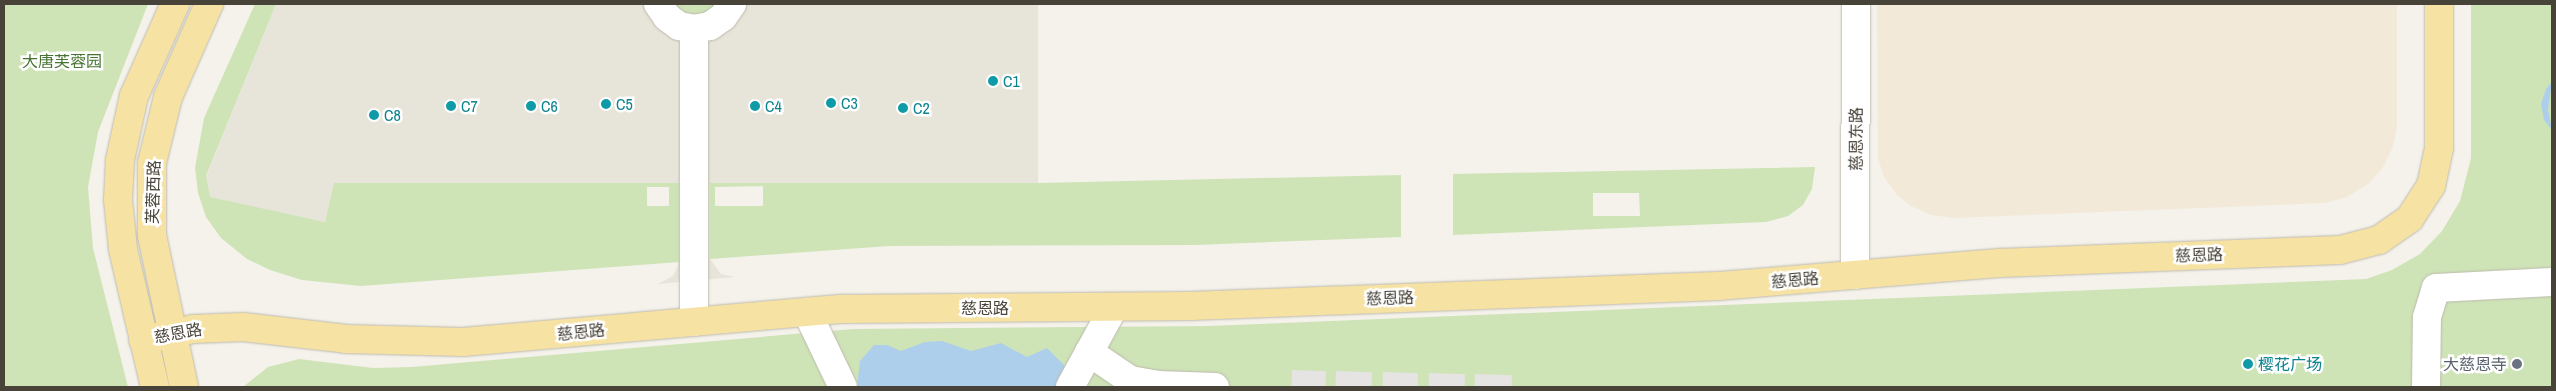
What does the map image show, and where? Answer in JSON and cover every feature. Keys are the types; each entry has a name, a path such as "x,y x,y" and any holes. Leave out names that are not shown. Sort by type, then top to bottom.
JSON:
{"main road":[{"name":"芙蓉西路","path":"154,387 123,249 118,200 120,160 134,96 175,4"},
{"name":"芙蓉西路","path":"184,387 171,333 152,235 152,163 168,97 209,4"},
{"name":"慈恩路","path":"143,340 171,333 243,327 346,339 462,342 807,312 882,308 1114,307 1719,286 2000,263 2340,250 2379,240 2410,218 2431,186 2439,148 2439,4"}],"street":[{"path":"658,4 666,17 679,26 694,29 710,26 723,17 732,4"},
{"name":"慈恩东路","path":"1855,275 1856,4"},
{"path":"694,29 694,322"},
{"path":"2426,387 2427,317 2436,288 2552,282"},
{"path":"1070,387 1114,307"},
{"path":"807,312 843,387"},
{"path":"1089,352 1130,380 1158,385 1215,387"}],"shaded area":[{"path":"276,4 1038,4 1038,183 710,183 710,259 721,274 735,277 658,284 673,276 678,265 679,183 334,183 325,222 209,197 206,177"},
{"path":"1877,4 2397,4 2397,126 2393,147 2382,169 2368,184 2347,197 2325,203 1954,218 1931,215 1911,206 1897,195 1884,177 1878,159"},
{"path":"1292,370 1326,371 1325,387 1291,387"},
{"path":"1336,371 1372,372 1371,387 1335,387"},
{"path":"1383,372 1418,373 1417,387 1382,387"},
{"path":"1429,373 1465,374 1465,387 1429,387"},
{"path":"1475,374 1512,375 1512,387 1475,387"}],"green space":[{"name":"大唐芙蓉园","path":"4,4 148,4 98,132 88,187 93,248 128,387 4,387"},
{"path":"255,4 276,4 206,176 210,197 325,222 334,183 679,183 679,262 361,286 302,280 270,270 247,259 221,238 206,217 198,193 195,168 204,118","holes":["647,187 669,187 669,206 647,206"]},
{"path":"671,4 719,4 706,15 684,15"},
{"path":"2471,4 2552,4 2552,387 243,387 268,367 299,359 373,368 412,367 853,329 1208,326 2366,279 2392,270 2420,254 2442,231 2460,201 2471,158"},
{"path":"1815,167 1812,189 1803,205 1788,216 1766,222 1453,235 1453,174","holes":["1593,193 1639,193 1640,216 1593,216"]},
{"path":"1401,175 1401,237 1195,245 889,246 710,259 710,183 1038,183","holes":["763,186 763,206 715,206 715,187"]}],"water":[{"path":"2552,82 2548,110 2552,130 2544,120 2541,104 2546,89"},
{"path":"942,341 971,351 1001,343 1027,357 1047,348 1065,366 1056,387 857,387 860,361 874,345 887,345 901,351 925,342"}],"place":[{"name":"C1","path":"993,81"},
{"name":"C3","path":"831,103"},
{"name":"C5","path":"606,104"},
{"name":"C7","path":"451,106"},
{"name":"C6","path":"531,106"},
{"name":"C4","path":"755,106"},
{"name":"C2","path":"903,108"},
{"name":"C8","path":"374,115"},
{"name":"樱花广场","path":"2248,364"},
{"name":"大慈恩寺","path":"2517,364"}]}
